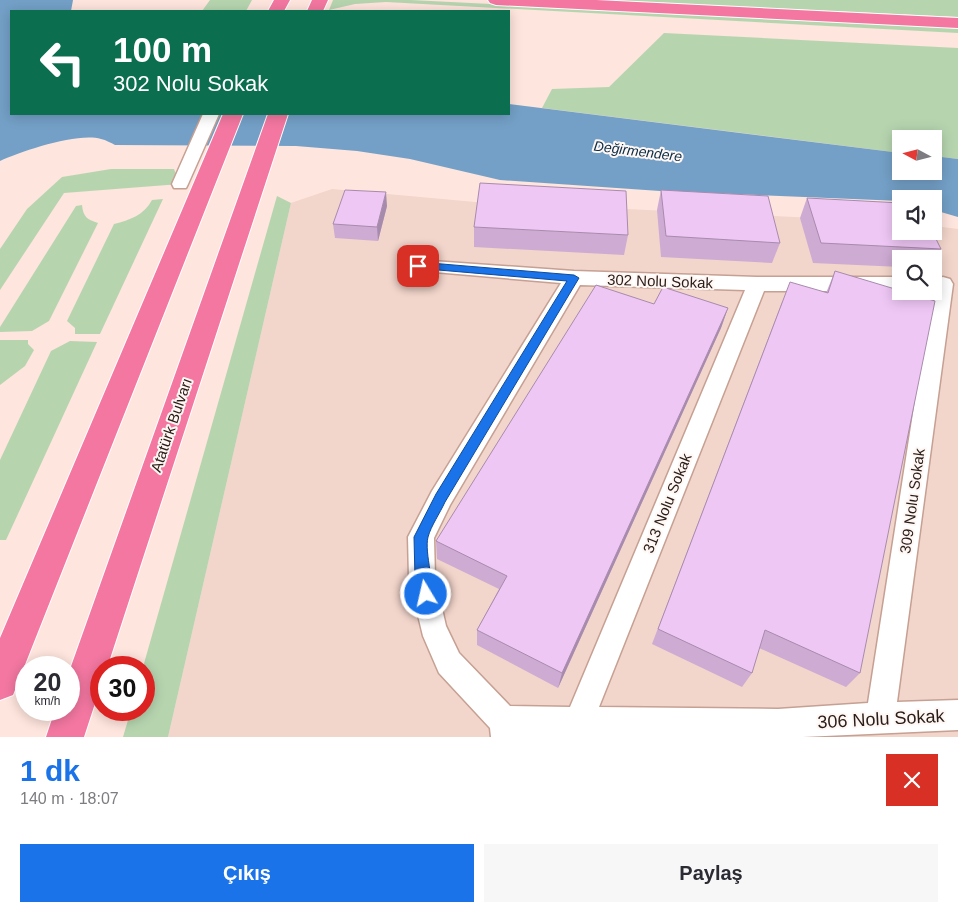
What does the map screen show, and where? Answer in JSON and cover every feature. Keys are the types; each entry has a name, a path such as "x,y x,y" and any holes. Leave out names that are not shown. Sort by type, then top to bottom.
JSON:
{"highway":[{"path":"496,0 958,23"},
{"path":"648,24 958,40"},
{"path":"0,682 193,182 232,115"},
{"name":"Atatürk Bulvarı","path":"65,737 278,115"}],"street":[{"path":"193,182 211,115"},
{"name":"302 Nolu Sokak","path":"418,266 574,278 757,284 892,284"},
{"path":"505,729 449,663 433,627 422,578 421,537 441,498 574,278"},
{"name":"313 Nolu Sokak","path":"578,723 757,284"},
{"name":"309 Nolu Sokak","path":"880,717 945,284"},
{"name":"306 Nolu Sokak","path":"505,729 578,723 780,731 880,717 958,715"}],"shaded area":[{"path":"332,189 475,202 892,222 892,240 942,240 942,227 958,229 958,737 168,737 291,203"}],"green space":[{"path":"210,0 252,0 247,10 203,10"},
{"path":"333,0 411,0 958,28 958,33 386,2 355,4 329,10"},
{"path":"594,0 958,0 958,17"},
{"path":"664,33 958,48 958,159 942,157 942,130 892,130 892,152 542,108 552,89 609,87"},
{"path":"111,169 174,169 180,184 64,193 0,290 0,249 27,209 62,177"},
{"path":"277,196 291,203 168,737 123,737 128,721 155,721 155,656 146,656"},
{"path":"163,199 100,334 75,334 75,328 67,321 114,224 126,221 141,213 152,200"},
{"path":"82,205 87,217 91,221 98,223 49,321 32,331 0,332 0,327 76,206"},
{"path":"0,340 28,340 28,344 34,350 25,366 0,385"},
{"path":"70,341 97,342 6,540 0,540 0,460 51,351"}],"water":[{"name":"Değirmendere","path":"0,0 73,0 71,10 10,10 10,115 510,115 510,104 892,152 892,180 942,180 942,157 958,159 958,217 942,212 942,190 892,190 892,201 660,191 500,180 410,159 357,151 296,146 115,145 101,139 79,138 22,152 0,161"}],"building":[{"path":"480,183 626,191 628,235 474,227"},
{"path":"345,190 386,192 377,227 333,224"},
{"path":"661,190 768,196 780,243 666,236"},
{"path":"807,198 892,203 892,240 936,240 941,249 821,243"},
{"path":"835,271 892,288 892,300 935,301 860,673 765,630 752,673 658,629 790,282 828,293"},
{"path":"596,285 654,304 663,287 728,308 562,673 477,630 507,576 436,541"}],"route":[{"path":"418,266 574,278 441,498 421,537 422,578 426,594"}]}
